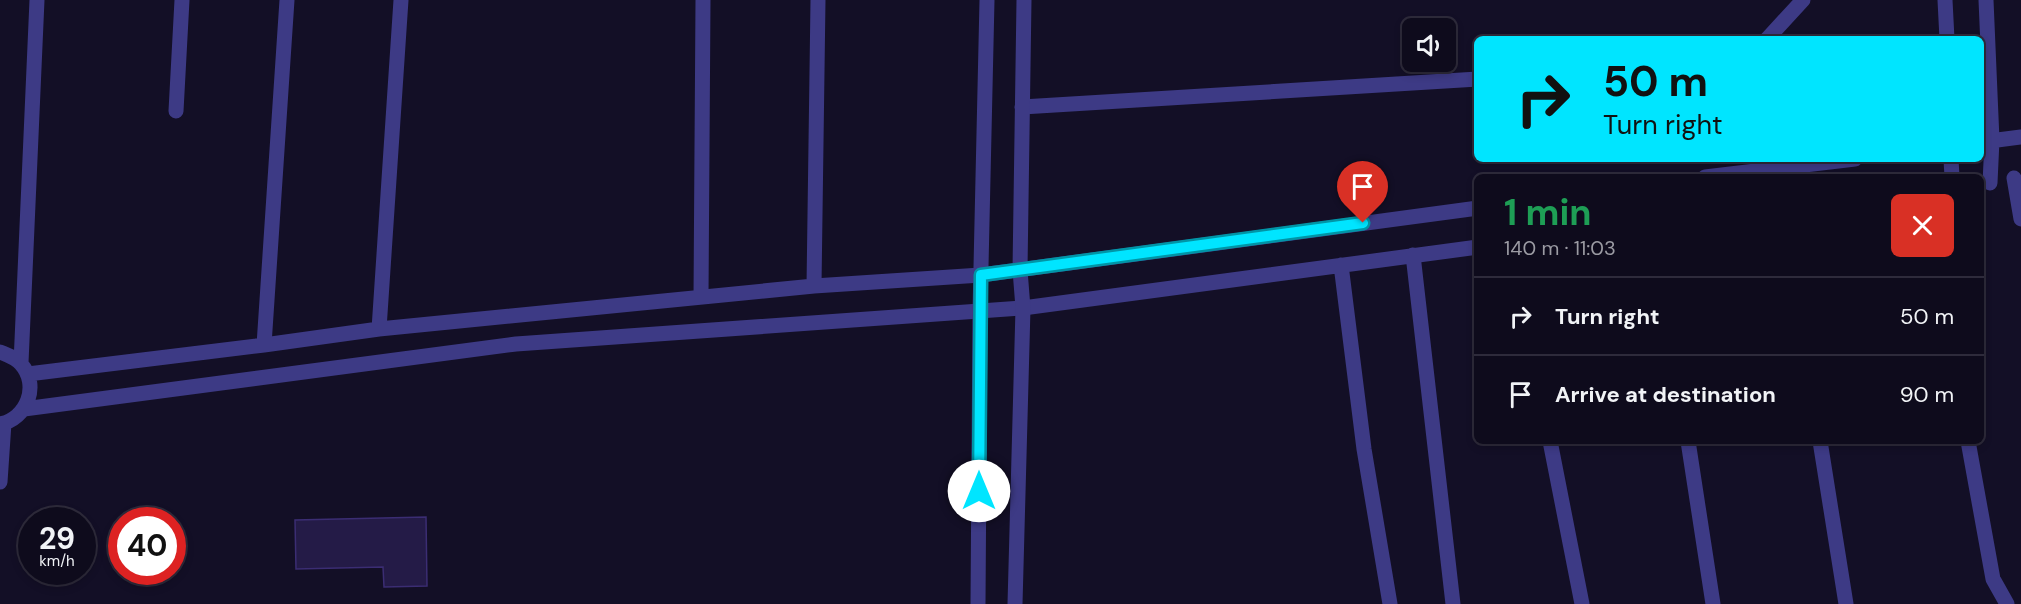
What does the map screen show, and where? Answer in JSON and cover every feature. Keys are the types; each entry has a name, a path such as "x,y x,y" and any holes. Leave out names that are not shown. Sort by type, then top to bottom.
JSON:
{"street":[{"path":"0,482 2,424 15,418 24,409 29,398 30,386 24,368 37,0"},
{"path":"176,111 182,0"},
{"path":"264,345 287,0"},
{"path":"379,329 400,0"},
{"path":"701,297 703,0"},
{"path":"814,286 818,0"},
{"path":"978,604 980,310 987,0"},
{"path":"1015,604 1023,308 1020,270 1024,0"},
{"path":"1770,36 1803,0"},
{"path":"1945,0 1947,36"},
{"path":"1986,0 1986,184 2017,178 2021,219"},
{"path":"1022,107 1474,79"},
{"path":"1987,141 2021,137"},
{"path":"1730,174 1830,162"},
{"path":"0,352 10,356 24,368 264,345 379,329 814,286 981,275 1474,208"},
{"path":"24,409 516,344 1023,308 1474,247"},
{"path":"1413,255 1453,604"},
{"path":"1341,265 1364,448 1390,604"},
{"path":"1551,444 1582,604"},
{"path":"1688,444 1713,604"},
{"path":"1820,444 1846,604"},
{"path":"1969,444 1993,579 2007,604"}],"building":[{"path":"426,517 427,586 384,587 383,567 296,569 295,520"}],"route":[{"path":"979,491 981,275 1363,223"}]}
